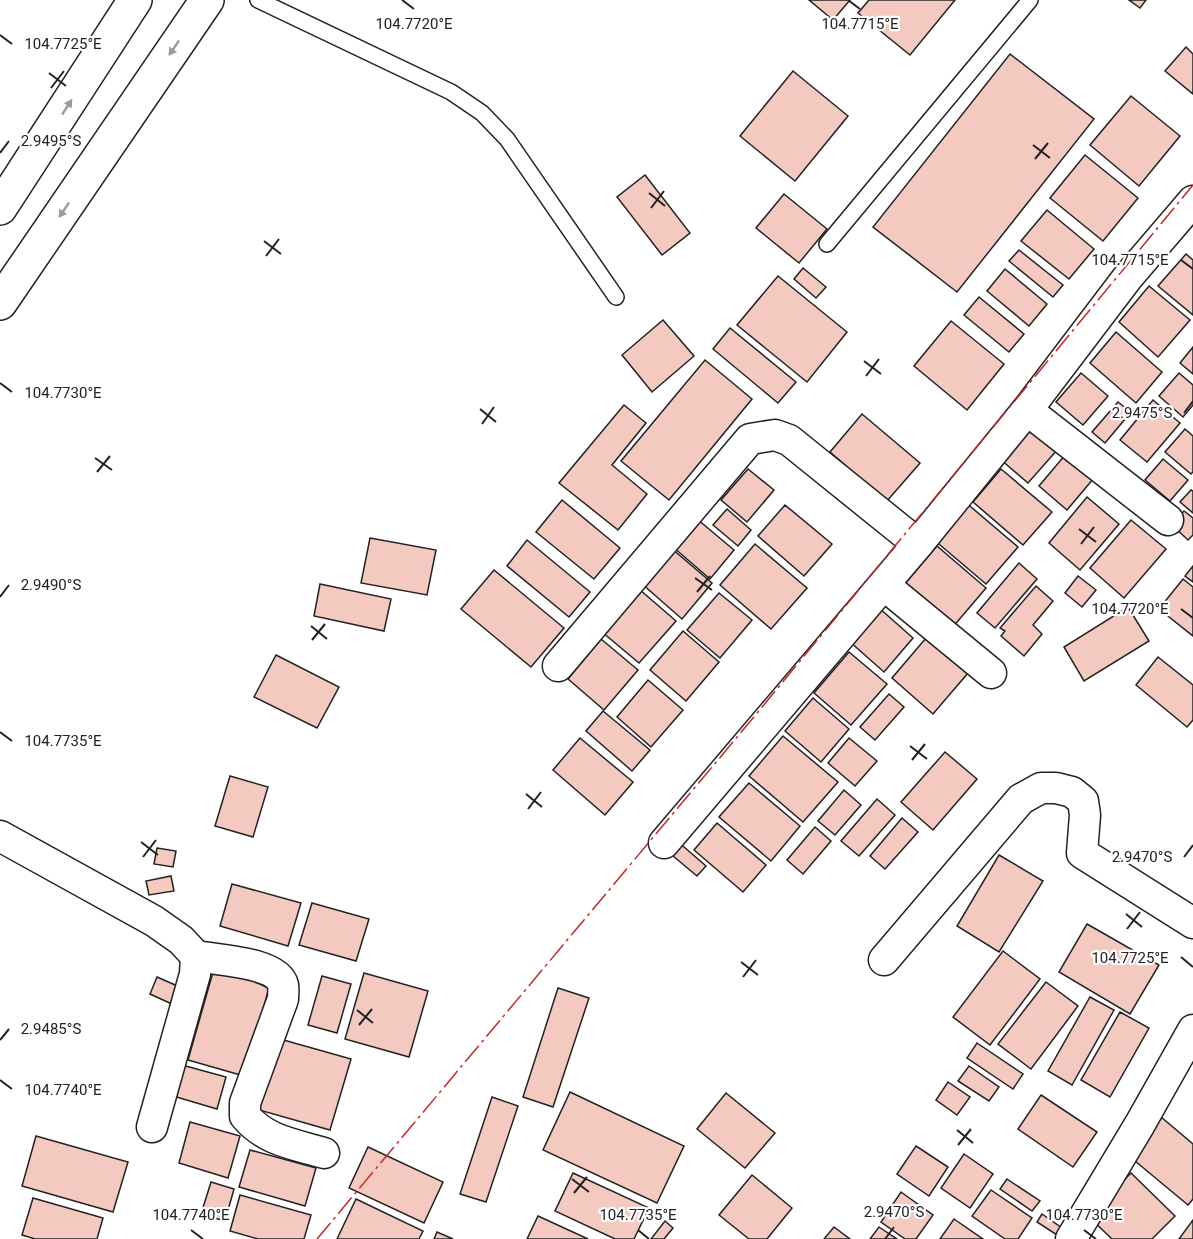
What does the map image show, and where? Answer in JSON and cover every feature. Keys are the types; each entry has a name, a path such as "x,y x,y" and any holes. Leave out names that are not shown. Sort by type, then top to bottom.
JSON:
{"highway":[{"path":"0,208 135,0"},
{"path":"0,303 207,0"}],"street":[{"path":"664,843 918,544 1027,410 1128,277 1188,217"},
{"path":"1027,410 1168,520"},
{"path":"558,666 750,439 775,435 789,440 918,544"},
{"path":"884,585 991,673"},
{"path":"884,960 999,822 1021,799 1041,788 1056,788 1072,792 1083,801 1085,815 1082,853 1193,923"},
{"path":"0,836 154,921 181,940 196,956 265,968 277,974 283,985 283,999 245,1103 245,1116 255,1128 270,1137 324,1153"},
{"path":"152,1127 195,974 196,956"},
{"path":"1071,1239 1191,1037"}],"lane":[{"path":"258,0 451,92 482,113 507,139 616,297"},
{"path":"827,244 1030,0"}],"building":[{"path":"809,0 850,0 833,20"},
{"path":"869,0 955,0 910,55 858,13"},
{"path":"1129,0 1146,0 1140,8"},
{"path":"1186,47 1193,54 1193,94 1165,71"},
{"path":"1010,54 1094,119 957,292 873,227"},
{"path":"793,71 848,116 795,181 740,136"},
{"path":"1131,96 1180,136 1139,186 1090,145"},
{"path":"1085,155 1138,198 1103,241 1050,198"},
{"path":"645,175 690,233 662,255 617,197"},
{"path":"784,194 827,229 799,263 756,228"},
{"path":"1047,210 1094,249 1069,279 1021,241"},
{"path":"1019,250 1063,285 1053,297 1009,261"},
{"path":"1186,254 1193,260 1193,315 1158,286"},
{"path":"803,268 826,287 816,298 794,279"},
{"path":"1005,269 1047,304 1029,326 987,291"},
{"path":"778,276 847,332 807,382 737,325"},
{"path":"1149,286 1190,320 1158,357 1119,322"},
{"path":"979,297 1024,334 1009,352 964,315"},
{"path":"663,320 694,356 652,392 622,355"},
{"path":"951,321 1004,364 967,410 914,366"},
{"path":"730,328 796,382 778,403 713,349"},
{"path":"1116,332 1162,372 1136,403 1090,363"},
{"path":"1193,347 1193,374 1180,363"},
{"path":"705,360 752,399 669,500 621,461"},
{"path":"1081,373 1108,396 1083,425 1056,402"},
{"path":"1179,373 1193,385 1193,405 1183,417 1159,396"},
{"path":"1153,400 1180,423 1147,462 1120,440"},
{"path":"1118,402 1131,412 1105,443 1092,432"},
{"path":"624,405 646,423 612,465 647,494 618,530 559,483"},
{"path":"862,414 920,463 887,501 830,452"},
{"path":"1036,416 1065,441 1028,483 1000,459"},
{"path":"1185,429 1193,436 1193,472 1191,474 1165,452"},
{"path":"1071,448 1099,472 1067,510 1039,486"},
{"path":"1163,459 1188,480 1170,501 1145,480"},
{"path":"748,469 774,490 747,522 721,500"},
{"path":"1001,469 1052,512 1023,545 973,502"},
{"path":"1191,490 1193,491 1193,513 1180,502"},
{"path":"1087,497 1119,524 1080,570 1049,543"},
{"path":"562,500 620,548 594,579 536,532"},
{"path":"964,501 1018,547 986,584 933,539"},
{"path":"785,505 832,544 804,576 758,536"},
{"path":"727,509 751,530 738,546 713,525"},
{"path":"1184,511 1193,518 1193,535 1188,540 1172,525"},
{"path":"697,519 734,550 710,579 673,547"},
{"path":"1131,520 1166,549 1124,598 1090,568"},
{"path":"370,538 436,550 427,595 361,583"},
{"path":"527,540 590,592 569,617 507,566"},
{"path":"755,544 807,588 771,629 720,585"},
{"path":"937,546 986,588 952,628 903,586"},
{"path":"671,548 712,583 682,619 641,583"},
{"path":"1019,563 1037,579 995,628 977,613"},
{"path":"1193,566 1193,582 1185,576"},
{"path":"494,570 564,628 531,667 461,609"},
{"path":"1078,576 1096,590 1082,607 1065,593"},
{"path":"1183,579 1193,587 1193,636 1159,609"},
{"path":"320,584 391,599 384,631 314,616"},
{"path":"1036,586 1053,601 1033,625 1042,634 1024,656 1001,636 1005,631 1000,628"},
{"path":"639,589 676,621 639,663 602,632"},
{"path":"719,593 752,620 720,658 687,630"},
{"path":"878,607 913,638 884,672 849,641"},
{"path":"1128,607 1149,641 1084,681 1064,647"},
{"path":"683,631 719,662 686,701 650,670"},
{"path":"926,638 968,673 933,714 892,678"},
{"path":"601,639 638,670 604,710 568,679"},
{"path":"849,652 887,684 851,725 814,693"},
{"path":"276,655 339,687 317,728 254,697"},
{"path":"1158,657 1193,685 1193,720 1187,727 1136,685"},
{"path":"648,680 683,710 651,747 617,717"},
{"path":"889,694 904,707 875,740 860,727"},
{"path":"813,698 849,729 821,762 785,731"},
{"path":"603,711 650,750 632,771 586,731"},
{"path":"783,736 838,782 803,822 749,776"},
{"path":"580,738 633,782 605,815 553,770"},
{"path":"849,738 877,761 855,786 828,763"},
{"path":"945,752 977,779 933,830 901,802"},
{"path":"230,776 268,787 253,837 215,826"},
{"path":"749,783 800,826 771,861 719,817"},
{"path":"844,790 861,805 835,835 818,821"},
{"path":"877,799 895,815 859,856 841,841"},
{"path":"902,818 918,832 885,869 870,856"},
{"path":"717,823 766,865 743,892 694,850"},
{"path":"815,827 831,841 803,874 787,860"},
{"path":"676,840 706,866 697,876 667,851"},
{"path":"157,848 176,851 173,867 154,864"},
{"path":"999,855 1043,881 999,952 957,926"},
{"path":"171,876 174,891 149,895 146,881"},
{"path":"232,884 301,903 288,946 220,926"},
{"path":"312,903 369,919 356,961 299,945"},
{"path":"1087,924 1159,965 1130,1014 1059,972"},
{"path":"1003,951 1040,979 990,1045 953,1017"},
{"path":"215,965 271,981 244,1076 188,1060"},
{"path":"364,973 428,991 409,1057 345,1039"},
{"path":"322,976 351,984 337,1033 308,1025"},
{"path":"157,977 182,988 174,1005 150,994"},
{"path":"1046,982 1078,1006 1031,1069 998,1044"},
{"path":"558,988 589,998 553,1107 523,1097"},
{"path":"1090,997 1114,1010 1072,1085 1048,1071"},
{"path":"1120,1012 1149,1028 1110,1097 1081,1080"},
{"path":"273,1037 351,1059 330,1130 252,1108"},
{"path":"977,1043 1023,1074 1013,1089 967,1058"},
{"path":"182,1065 226,1077 217,1109 173,1096"},
{"path":"969,1066 999,1087 989,1101 958,1081"},
{"path":"948,1082 970,1097 957,1115 936,1100"},
{"path":"570,1092 684,1146 657,1203 543,1150"},
{"path":"726,1093 775,1133 745,1168 697,1129"},
{"path":"1041,1095 1097,1132 1073,1167 1018,1129"},
{"path":"492,1097 518,1106 486,1202 460,1194"},
{"path":"1161,1117 1193,1144 1193,1199 1188,1205 1129,1156"},
{"path":"190,1122 240,1136 228,1178 179,1163"},
{"path":"36,1136 128,1162 113,1212 22,1186"},
{"path":"916,1146 948,1167 929,1196 897,1174"},
{"path":"368,1147 443,1182 424,1223 349,1188"},
{"path":"250,1150 316,1168 305,1206 239,1187"},
{"path":"964,1154 993,1174 970,1208 941,1188"},
{"path":"573,1173 649,1208 634,1239 615,1239 555,1211"},
{"path":"1131,1173 1175,1216 1152,1239 1112,1239 1088,1216"},
{"path":"752,1175 792,1208 767,1239 749,1239 719,1215"},
{"path":"1007,1179 1040,1201 1032,1211 1000,1189"},
{"path":"211,1182 234,1189 225,1221 201,1214"},
{"path":"991,1190 1032,1218 1018,1239 1005,1239 972,1216"},
{"path":"901,1192 933,1215 916,1239 905,1239 881,1222"},
{"path":"240,1195 311,1215 304,1239 258,1239 230,1231"},
{"path":"33,1198 103,1218 97,1239 35,1239 22,1235"},
{"path":"356,1199 423,1231 419,1239 337,1239"},
{"path":"1042,1214 1062,1228 1057,1235 1037,1222"},
{"path":"538,1216 588,1239 527,1239"},
{"path":"954,1219 983,1239 940,1239"},
{"path":"1193,1220 1193,1239 1179,1239"},
{"path":"665,1221 673,1228 664,1239 651,1239"},
{"path":"834,1227 850,1239 824,1239"},
{"path":"879,1227 897,1239 870,1239"},
{"path":"437,1232 453,1239 434,1239"}],"power":[{"path":"317,1239 753,718 1193,185"}]}
